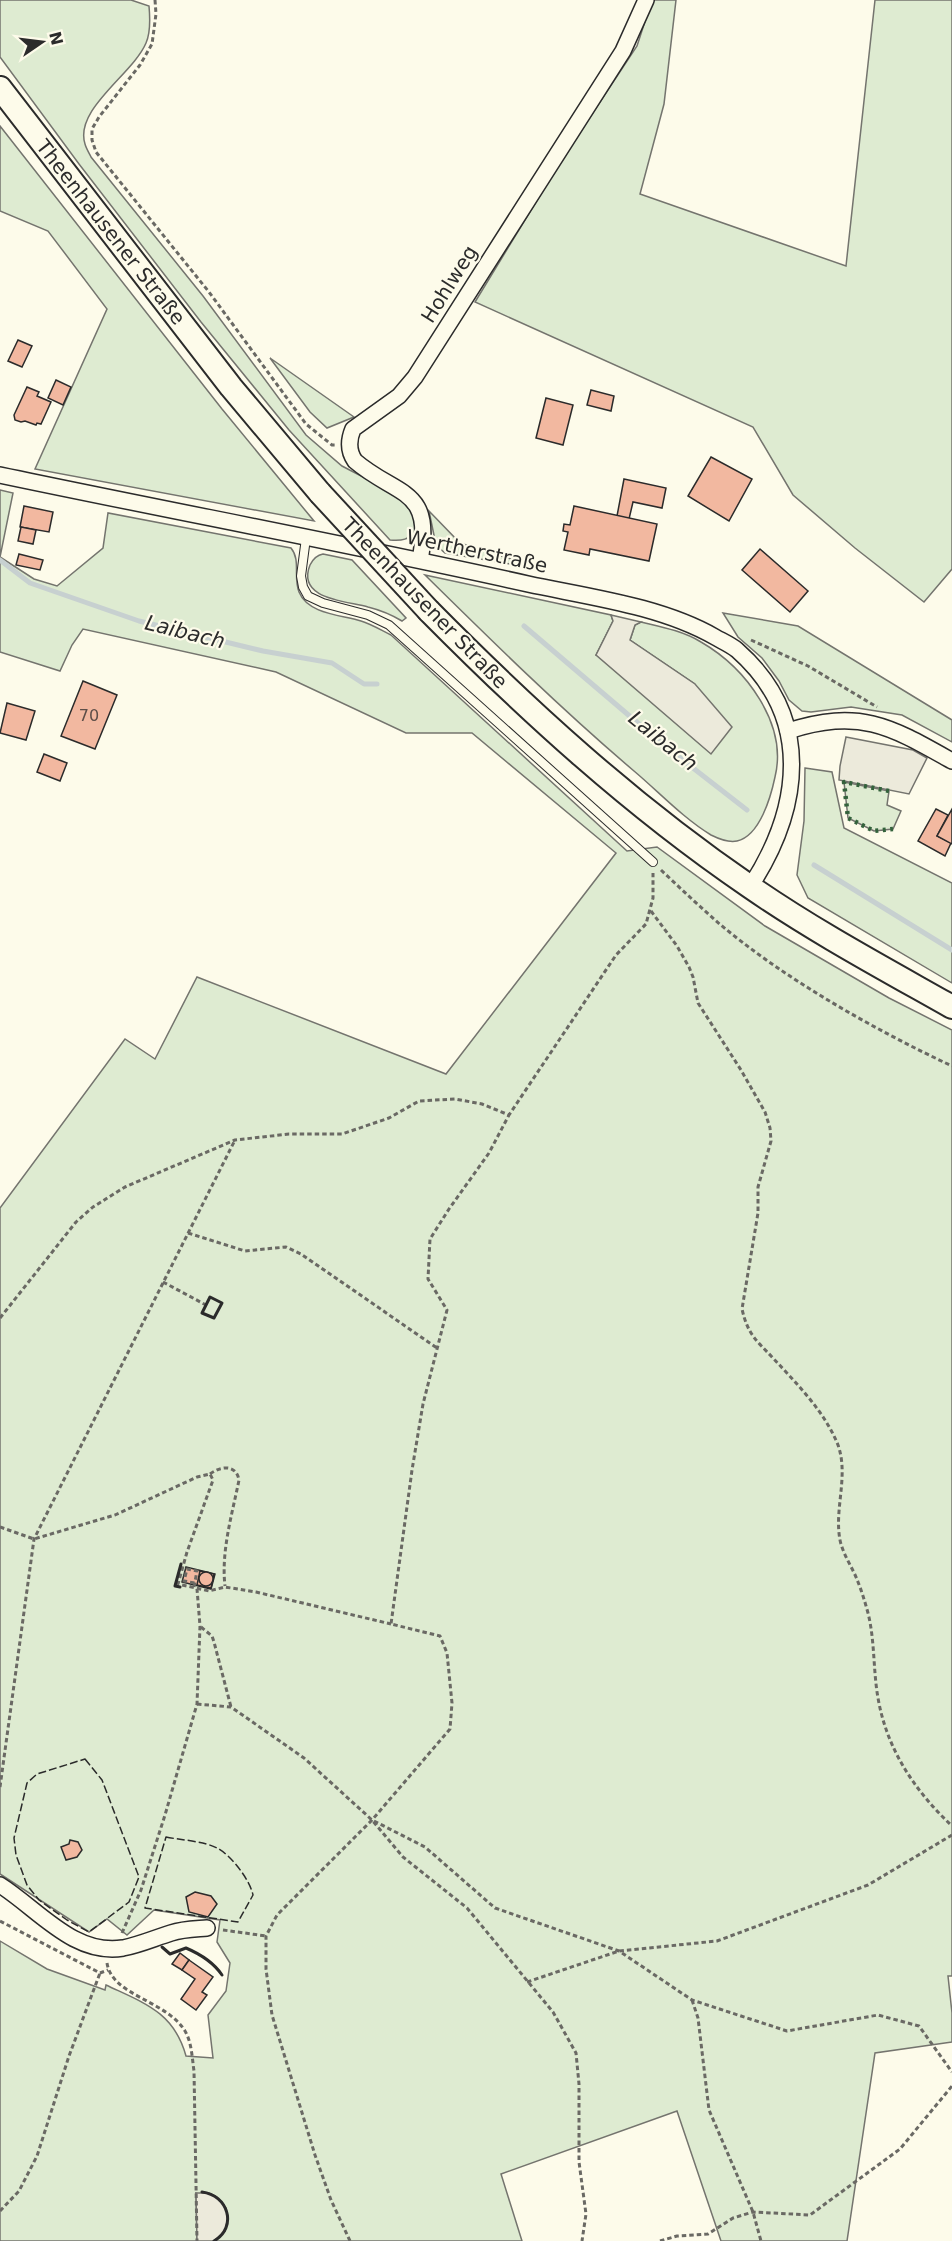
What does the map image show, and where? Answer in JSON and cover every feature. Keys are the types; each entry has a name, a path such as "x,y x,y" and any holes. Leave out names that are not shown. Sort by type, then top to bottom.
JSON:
{"main road":[{"name":"Theenhausener Straße","path":"0,88 231,387 320,493 429,611 491,674 613,785 700,851 825,936 952,1007"}],"street":[{"name":"Hohlweg","path":"349,446 349,437 353,429 399,396 415,377 623,51 646,0"},
{"path":"349,446 350,455 355,461 399,488 418,508 424,532 420,560"},
{"name":"Wertherstraße","path":"0,475 420,560 656,612 700,628 736,649 759,673 778,704 788,731 791,786 786,812 763,866 750,887"},
{"path":"788,731 828,720 850,720 872,724 906,736 952,761"},
{"path":"0,1885 63,1932 94,1948 116,1949 173,1932 207,1928"}],"lane":[{"path":"306,538 301,576 308,596 323,603 368,615 389,625 653,862"}],"path":[{"path":"155,0 156,15 152,44 140,65 92,129 92,140 96,152 209,292 306,424 332,445 349,446"},
{"path":"747,638 808,666 883,710"},
{"path":"391,1624 423,1404 447,1310 428,1279 430,1239 489,1153 509,1115 616,955 646,924 651,911 653,862"},
{"path":"653,862 717,921 773,963 876,1028 952,1066"},
{"path":"651,911 677,946 689,967 698,1003 765,1112 771,1141 758,1187 756,1227 742,1309 744,1318 754,1340 813,1403 829,1426 837,1444 843,1469 840,1540 859,1583 868,1612 874,1641 877,1697 883,1721 895,1752 909,1778 931,1806 952,1826"},
{"path":"0,1318 76,1222 93,1207 125,1187 235,1140 289,1134 342,1134 389,1118 419,1101 455,1099 482,1104 509,1115"},
{"path":"0,1787 34,1539 235,1140"},
{"path":"188,1233 245,1251 286,1247 301,1254 437,1348"},
{"path":"163,1282 206,1305"},
{"path":"0,1527 34,1539 115,1515 196,1477 226,1467 231,1468 238,1475 238,1480 226,1546 223,1573 225,1587"},
{"path":"195,1586 178,1584 213,1480 210,1474"},
{"path":"116,1949 141,1890 197,1704 200,1626 195,1586 197,1572 187,1569 184,1581 195,1586 209,1591 216,1587 225,1587 256,1592 440,1636 447,1653 452,1703 450,1729 372,1820 277,1915 266,1936 266,1970 272,2015 315,2155 331,2200 350,2241"},
{"path":"200,1626 212,1636 231,1707"},
{"path":"197,1704 231,1707 304,1758 372,1820 403,1857 467,1908 553,2012 576,2053 579,2084 579,2162 586,2214 582,2241"},
{"path":"372,1820 425,1847 495,1908 619,1952 692,2000 788,2031 878,2015 909,2023 919,2026 952,2072"},
{"path":"527,1982 619,1952 717,1941 868,1886 952,1836"},
{"path":"0,1921 100,1973 108,1970 123,1988 165,2011 177,2020 186,2033 191,2048 194,2071 197,2241"},
{"path":"207,1928 266,1936"},
{"path":"0,2211 19,2191 37,2156 69,2056 100,1973"},
{"path":"692,2000 698,2018 709,2110 753,2212 761,2241"},
{"path":"660,2241 677,2236 708,2234 733,2218 753,2212 810,2215 900,2149 952,2086"}],"green space":[{"path":"0,0 131,0 149,6 150,20 146,43 139,55 106,92 88,118 84,131 85,144 91,157 203,296 306,435 342,466 394,493 413,510 416,530 411,536 402,540 390,540 289,430 201,322 79,164 0,57"},
{"path":"652,0 676,0 664,104 640,194 846,266 875,0 952,0 952,569 924,602 855,548 793,495 753,427 475,302 561,161 637,46"},
{"path":"0,126 222,409 314,521 35,469 107,309 48,231 0,211"},
{"path":"270,358 354,417 327,428 310,412"},
{"path":"0,490 13,493 0,557"},
{"path":"429,511 460,543 546,570 445,553 436,545"},
{"path":"108,513 291,548 296,558 297,586 303,599 317,609 365,622 391,635 627,851 657,847 765,926 889,998 952,1030 952,1976 948,1976 952,2042 875,2053 847,2241 721,2241 677,2111 501,2174 522,2241 214,2241 223,2233 227,2223 225,2207 222,2202 196,2193 197,2241 0,2241 0,1941 47,1969 105,1990 106,1985 145,2004 156,2011 174,2029 186,2056 213,2058 208,2015 226,1991 230,1963 217,1942 220,1920 154,1910 127,1935 107,1919 89,1932 0,1874 0,1208 125,1039 155,1059 197,977 446,1074 616,853 472,733 406,733 276,672 83,629 72,645 60,671 0,652 0,557 34,579 57,586 103,548"},
{"path":"323,554 352,560 406,618 402,621 377,610 326,597 317,592 310,585 308,577 312,561"},
{"path":"425,575 611,615 613,621 596,655 695,684 630,640 635,625 641,622 680,632 718,653 748,682 760,699 775,737 777,757 775,777 763,814 752,832 737,841 727,841 711,835 691,821 554,699"},
{"path":"723,613 798,626 952,720 952,742 902,715 851,707 802,711 789,700 779,681 762,658 738,637"},
{"path":"805,768 832,772 844,828 952,883 952,983 808,898 797,875 804,821"},
{"path":"844,782 889,791 887,805 901,811 893,829 874,831 848,818"}],"shaded area":[{"path":"611,615 641,622 635,625 630,640 695,684 732,727 711,754 596,655 613,621"},
{"path":"846,737 913,750 927,758 909,794 839,780"},
{"path":"196,2193 209,2193 217,2197 226,2208 228,2216 225,2231 214,2241 197,2241"}],"building":[{"path":"18,340 32,346 22,367 8,361"},
{"path":"56,380 71,387 63,405 48,398"},
{"path":"27,387 39,392 37,396 51,402 41,424 15,420 14,415"},
{"path":"591,390 614,396 611,411 587,405"},
{"path":"546,398 573,405 563,445 536,438"},
{"path":"711,457 752,479 729,521 688,496"},
{"path":"624,479 666,488 662,508 633,502 629,519 617,516"},
{"path":"24,506 53,512 49,532 20,527"},
{"path":"574,506 657,524 649,561 590,549 589,555 564,550 568,532 563,531 564,524 570,525"},
{"path":"21,527 36,530 33,544 18,541"},
{"path":"760,549 808,591 790,612 742,570"},
{"path":"19,554 43,560 40,570 16,565"},
{"path":"83,681 117,695 95,749 61,736"},
{"path":"7,703 35,711 26,740 0,733"},
{"path":"44,754 67,763 60,781 37,772"},
{"path":"936,809 948,815 937,836 951,843 945,856 918,841"},
{"path":"952,809 952,844 937,836"},
{"path":"186,1567 215,1574 211,1589 182,1582"},
{"path":"200,1571 214,1574 211,1588 197,1585"},
{"path":"206,1572 211,1574 213,1579 211,1584 206,1586 201,1584 199,1579 201,1574"},
{"path":"70,1840 78,1842 82,1850 77,1857 66,1860 61,1847 69,1844"},
{"path":"195,1892 211,1896 217,1904 208,1917 189,1912 186,1897"},
{"path":"180,1953 189,1960 182,1970 172,1964"},
{"path":"189,1960 213,1977 202,1992 207,1995 196,2010 181,1999 195,1979 182,1970"}],"waterway":[{"name":"Laibach","path":"0,560 30,583 139,621 263,651 332,663 364,684 377,684"},
{"name":"Laibach","path":"524,626 666,747 747,810"},
{"name":"Laibach","path":"814,865 952,950"}],"hedge":[{"path":"889,791 844,782 848,818 874,831 893,829"}],"fence":[{"path":"85,1759 102,1780 139,1877 129,1902 89,1932 39,1900 27,1885 16,1855 14,1838 27,1783 37,1774 85,1759"},
{"path":"166,1837 212,1846 222,1851 234,1862 244,1875 253,1895 238,1922 145,1908 166,1837"}],"wall":[{"path":"210,1297 222,1303 214,1318 202,1313 210,1297"},
{"path":"180,1587 175,1586 181,1564"},
{"path":"162,1947 170,1954 186,1948 191,1950 211,1963 222,1975"},
{"path":"202,2192 218,2199 227,2212 226,2228 214,2241"}]}
